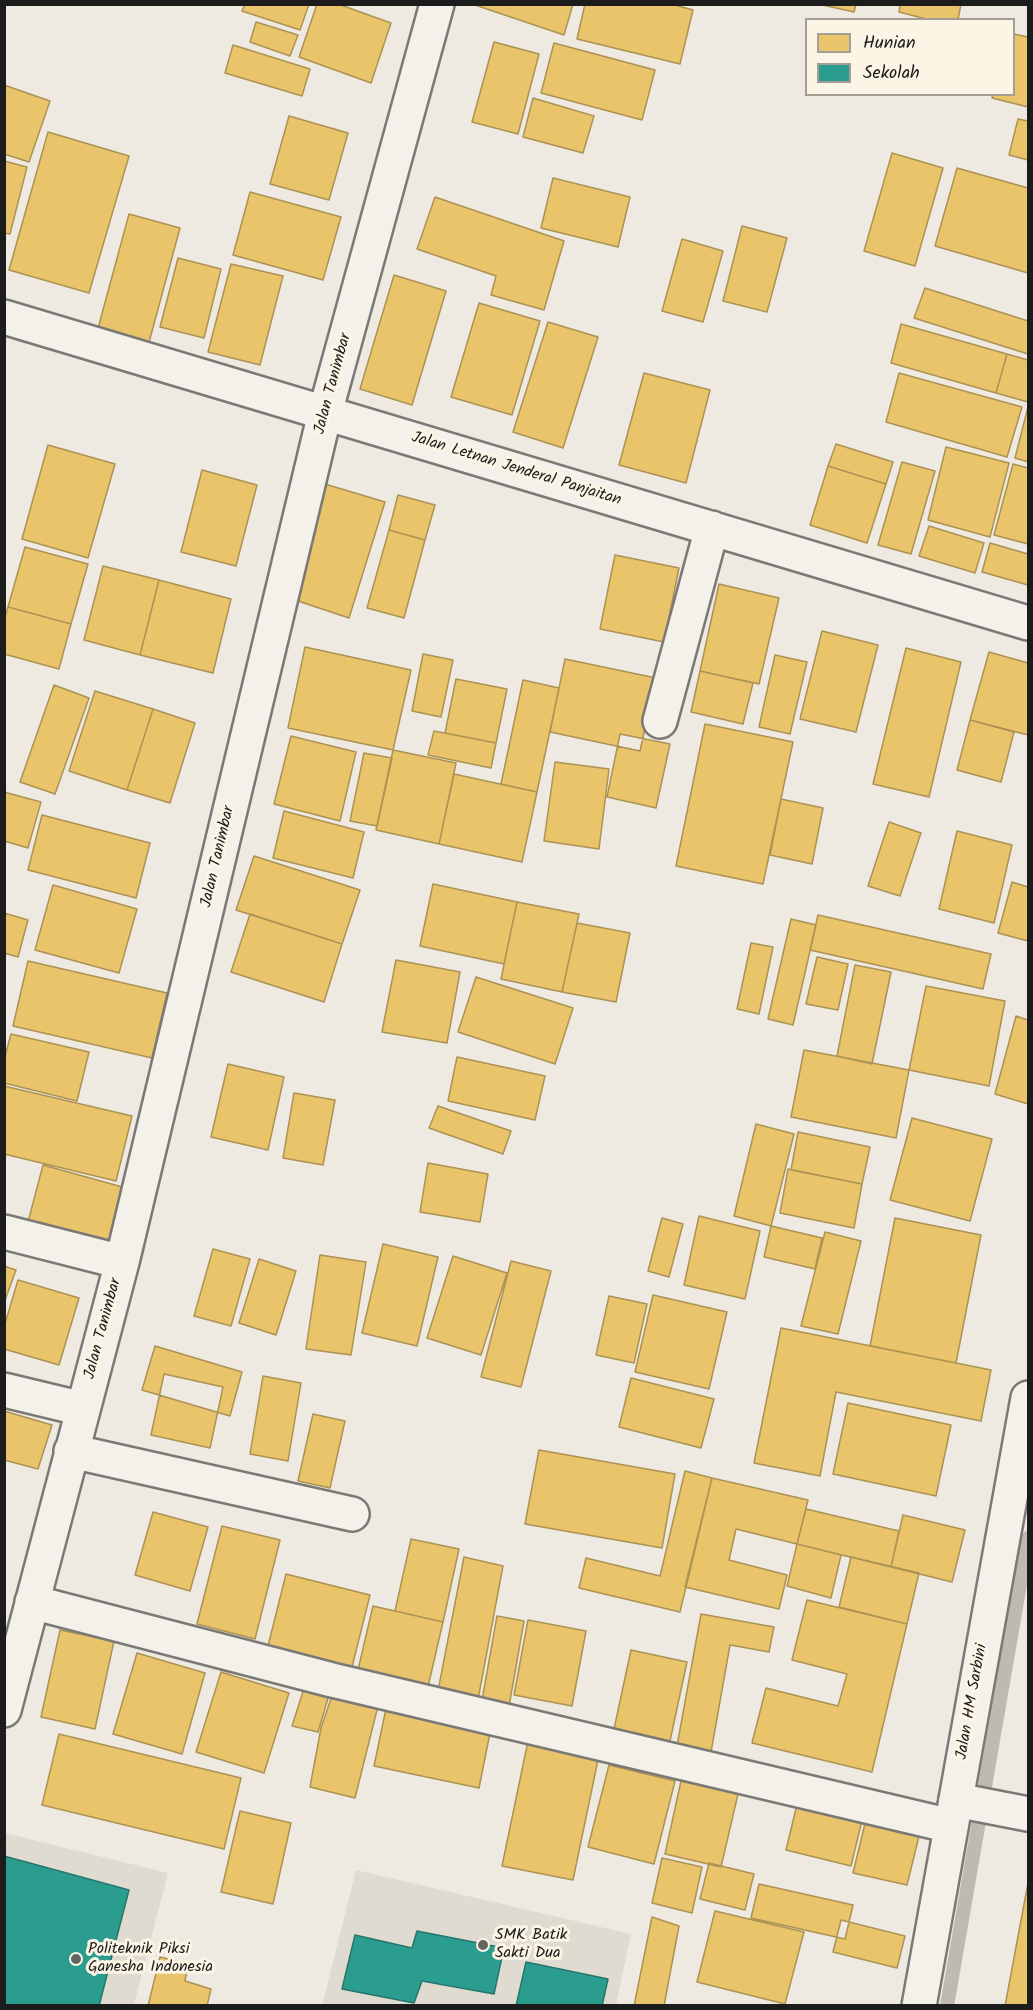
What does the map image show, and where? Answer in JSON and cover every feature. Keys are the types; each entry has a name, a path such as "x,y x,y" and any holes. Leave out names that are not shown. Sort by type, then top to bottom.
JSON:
{"street":[{"name":"Jalan Tanimbar","path":"4,1710 122,1262 325,413 437,4"},
{"name":"Jalan Letnan Jenderal Panjaitan","path":"4,317 1029,623"},
{"path":"660,721 712,528"},
{"path":"4,1232 122,1262"},
{"path":"4,1389 83,1409"},
{"name":"Jalan HM Sarbini","path":"919,2006 959,1810 1029,1398"},
{"path":"71,1452 352,1514"},
{"path":"32,1602 343,1683 959,1810 1029,1814"}],"shaded area":[{"name":"Politeknik Piksi Ganesha Indonesia","path":"5,1833 168,1873 134,2005 5,2006"},
{"name":"SMK Batik Sakti Dua","path":"356,1870 631,1934 616,2005 322,2006"}],"building: Hunian":[{"path":"245,4 309,4 300,30 242,11"},
{"path":"317,4 338,4 391,23 371,83 299,57"},
{"path":"472,4 573,4 564,35"},
{"path":"585,4 671,4 693,10 680,64 577,39"},
{"path":"818,4 856,4 854,12"},
{"path":"900,4 961,4 958,18 922,18 899,12"},
{"path":"256,22 298,35 290,56 250,42"},
{"path":"1015,34 1028,37 1028,107 992,98 992,96 1015,96"},
{"path":"494,42 539,54 518,134 472,122"},
{"path":"554,43 655,70 642,120 541,93"},
{"path":"233,45 310,69 302,96 225,73"},
{"path":"4,85 50,101 29,162 4,154"},
{"path":"533,98 594,116 583,153 523,137"},
{"path":"289,116 348,133 329,200 270,184"},
{"path":"1018,119 1028,121 1028,160 1009,155"},
{"path":"48,132 129,156 89,293 9,270"},
{"path":"892,153 943,168 915,266 864,251"},
{"path":"4,161 27,167 10,234 4,233"},
{"path":"957,168 1028,188 1028,273 935,246"},
{"path":"553,178 630,197 618,247 541,228"},
{"path":"250,192 341,217 323,280 233,255"},
{"path":"435,197 564,241 544,310 491,295 496,276 417,249"},
{"path":"129,214 180,228 148,346 97,332"},
{"path":"742,226 787,238 767,312 723,301"},
{"path":"682,239 723,251 703,322 662,311"},
{"path":"178,258 221,269 204,338 160,327"},
{"path":"231,264 283,276 260,365 208,352"},
{"path":"394,275 446,291 412,405 360,389"},
{"path":"925,288 1028,321 1028,354 914,318"},
{"path":"479,303 540,321 512,415 451,397"},
{"path":"548,322 598,337 563,448 513,432"},
{"path":"901,324 1007,354 996,393 891,363"},
{"path":"1007,354 1028,360 1028,402 996,393"},
{"path":"644,373 710,390 686,483 619,465"},
{"path":"899,373 1022,407 1007,457 886,422"},
{"path":"1028,407 1028,462 1015,458"},
{"path":"836,444 893,462 886,484 828,466"},
{"path":"48,445 115,464 88,558 22,539"},
{"path":"946,447 1009,463 990,537 928,520"},
{"path":"902,462 935,471 911,554 878,545"},
{"path":"1013,464 1028,468 1028,544 994,535"},
{"path":"828,466 886,484 867,543 810,525"},
{"path":"202,470 257,485 236,566 181,552"},
{"path":"325,484 385,502 349,618 289,598"},
{"path":"398,495 435,505 425,540 389,530"},
{"path":"929,526 984,543 975,573 919,556"},
{"path":"389,530 425,540 404,618 367,608"},
{"path":"990,543 1028,554 1028,585 982,572"},
{"path":"25,547 88,564 71,624 8,607"},
{"path":"615,555 679,568 664,642 600,629"},
{"path":"103,566 159,580 140,655 84,640"},
{"path":"159,580 231,599 213,673 140,655"},
{"path":"719,584 779,598 759,684 700,671"},
{"path":"8,607 71,624 59,669 4,654 4,620"},
{"path":"822,631 878,645 856,732 800,719"},
{"path":"305,647 411,670 393,750 288,728"},
{"path":"906,648 961,662 929,797 873,784"},
{"path":"989,652 1028,663 1028,735 970,720"},
{"path":"423,654 453,660 441,717 412,711"},
{"path":"775,655 807,662 790,734 759,727"},
{"path":"565,659 656,678 640,751 550,732"},
{"path":"700,671 753,683 743,724 691,712"},
{"path":"456,679 507,689 496,743 445,733"},
{"path":"523,680 559,688 537,792 501,784"},
{"path":"54,685 89,698 55,794 20,782"},
{"path":"95,691 153,709 127,790 69,771"},
{"path":"153,709 195,723 170,803 127,790"},
{"path":"970,720 1014,732 1001,782 957,770"},
{"path":"705,724 793,742 763,884 676,866"},
{"path":"434,731 496,743 491,768 428,755"},
{"path":"620,734 670,744 656,808 607,797"},
{"path":"291,736 356,752 340,821 274,804"},
{"path":"393,750 456,763 439,844 376,830"},
{"path":"364,753 392,758 377,826 350,821"},
{"path":"555,762 609,769 599,849 544,841"},
{"path":"454,774 537,792 522,862 439,844"},
{"path":"4,792 41,802 28,848 4,841"},
{"path":"781,799 823,808 812,864 770,855"},
{"path":"284,811 364,832 353,878 273,858"},
{"path":"42,815 150,843 136,898 28,870"},
{"path":"889,822 921,833 900,896 868,886"},
{"path":"957,831 1012,845 994,923 939,909"},
{"path":"254,856 360,890 342,944 236,910"},
{"path":"1012,882 1028,887 1028,941 998,933"},
{"path":"433,884 517,902 504,964 420,946"},
{"path":"53,885 137,909 119,973 35,950"},
{"path":"517,902 579,914 562,992 501,979"},
{"path":"4,913 28,920 18,957 4,953"},
{"path":"250,914 342,944 324,1002 231,972"},
{"path":"818,915 991,954 983,989 810,950"},
{"path":"791,919 816,925 793,1025 768,1019"},
{"path":"577,923 630,933 616,1002 562,992"},
{"path":"751,943 773,947 759,1014 737,1009"},
{"path":"817,957 848,964 838,1010 806,1004"},
{"path":"396,960 460,972 447,1043 382,1032"},
{"path":"28,961 167,993 152,1058 13,1026"},
{"path":"855,965 891,972 872,1064 837,1056"},
{"path":"476,977 573,1008 555,1064 458,1032"},
{"path":"926,986 1005,1001 989,1086 909,1070"},
{"path":"1016,1016 1028,1020 1028,1104 995,1094"},
{"path":"11,1034 89,1052 77,1101 4,1083 4,1060"},
{"path":"804,1050 909,1070 896,1138 791,1117"},
{"path":"457,1057 545,1076 535,1120 448,1101"},
{"path":"228,1064 284,1077 268,1150 211,1137"},
{"path":"4,1086 132,1116 116,1181 4,1154"},
{"path":"294,1093 335,1100 323,1165 283,1158"},
{"path":"438,1106 511,1131 503,1154 429,1128"},
{"path":"912,1118 992,1139 970,1221 890,1200"},
{"path":"756,1124 794,1134 771,1226 734,1216"},
{"path":"798,1132 870,1147 862,1184 791,1170"},
{"path":"428,1163 488,1174 480,1222 420,1212"},
{"path":"43,1165 126,1188 109,1244 28,1222"},
{"path":"788,1169 862,1184 854,1228 780,1213"},
{"path":"699,1216 760,1231 745,1299 684,1285"},
{"path":"662,1218 683,1224 669,1277 648,1271"},
{"path":"895,1218 981,1235 956,1363 870,1346"},
{"path":"771,1226 822,1238 815,1269 764,1257"},
{"path":"825,1232 861,1241 838,1334 801,1326"},
{"path":"383,1244 438,1257 417,1346 362,1333"},
{"path":"213,1249 250,1259 231,1326 194,1316"},
{"path":"320,1255 366,1262 351,1355 306,1349"},
{"path":"453,1256 507,1273 481,1355 427,1338"},
{"path":"259,1259 296,1271 276,1335 239,1323"},
{"path":"511,1261 551,1271 521,1387 481,1377"},
{"path":"4,1266 16,1270 4,1303"},
{"path":"18,1280 79,1298 59,1365 4,1349 4,1327"},
{"path":"653,1295 727,1312 709,1389 635,1372"},
{"path":"609,1296 647,1304 634,1363 596,1355"},
{"path":"781,1328 991,1370 981,1421 836,1392 820,1476 754,1463"},
{"path":"155,1346 242,1372 230,1416 142,1390"},
{"path":"164,1374 223,1387 210,1448 151,1435"},
{"path":"263,1376 301,1383 288,1461 250,1454"},
{"path":"631,1378 714,1399 701,1448 619,1427"},
{"path":"848,1403 951,1425 936,1496 833,1474"},
{"path":"4,1411 52,1425 38,1469 4,1460"},
{"path":"313,1414 345,1421 330,1488 298,1481"},
{"path":"539,1450 675,1474 662,1548 525,1524"},
{"path":"685,1471 712,1478 680,1612 579,1588 586,1558 660,1576"},
{"path":"712,1478 808,1500 797,1544 736,1529 729,1560 787,1575 779,1609 685,1587"},
{"path":"806,1509 899,1531 891,1567 797,1544"},
{"path":"153,1512 208,1527 190,1591 135,1575"},
{"path":"903,1515 965,1530 952,1582 891,1567"},
{"path":"222,1526 280,1540 255,1639 197,1624"},
{"path":"411,1539 459,1549 443,1622 395,1611"},
{"path":"797,1544 841,1555 831,1598 787,1586"},
{"path":"464,1557 503,1566 477,1705 437,1696"},
{"path":"851,1557 919,1573 907,1624 839,1607"},
{"path":"286,1574 370,1595 350,1675 266,1654"},
{"path":"807,1600 907,1624 872,1772 752,1743 766,1688 838,1706 847,1674 792,1660"},
{"path":"373,1606 443,1622 427,1691 357,1674"},
{"path":"701,1614 774,1627 769,1652 730,1645 711,1752 677,1746"},
{"path":"497,1616 524,1621 508,1712 481,1706"},
{"path":"528,1620 586,1631 572,1706 514,1695"},
{"path":"60,1630 114,1641 95,1729 41,1717"},
{"path":"631,1650 687,1662 670,1741 614,1729"},
{"path":"137,1653 205,1673 182,1754 113,1734"},
{"path":"221,1672 289,1693 264,1773 196,1752"},
{"path":"307,1679 332,1685 318,1732 292,1726"},
{"path":"335,1687 380,1698 355,1798 310,1787 321,1728"},
{"path":"388,1699 492,1723 479,1788 374,1766"},
{"path":"533,1717 604,1731 573,1880 502,1866"},
{"path":"59,1734 241,1778 224,1849 42,1805"},
{"path":"609,1765 675,1781 654,1864 588,1847"},
{"path":"681,1781 738,1794 721,1867 665,1854"},
{"path":"799,1796 864,1812 851,1866 786,1850"},
{"path":"240,1811 291,1823 273,1904 221,1892"},
{"path":"868,1811 922,1824 907,1885 853,1873"},
{"path":"662,1858 702,1867 692,1913 652,1903"},
{"path":"709,1863 754,1874 745,1910 700,1899"},
{"path":"1028,1883 1028,2006 1005,2006"},
{"path":"759,1884 853,1905 845,1939 751,1918"},
{"path":"715,1911 804,1932 785,2004 697,1982"},
{"path":"652,1917 679,1926 664,2006 634,2006"},
{"path":"841,1920 905,1936 897,1968 833,1952"},
{"path":"160,1957 188,1964 185,1981 211,1989 207,2006 148,2006"}],"building: Sekolah":[{"name":"Politeknik Piksi Ganesha Indonesia","path":"4,1856 129,1890 99,2006 4,2006"},
{"path":"417,1931 504,1948 494,1994 422,1981 414,2003 342,1989 355,1935 412,1948"},
{"path":"526,1962 608,1979 602,2006 516,2006"}],"waterway":[{"path":"947,2006 1028,1538"}],"place":[{"name":"SMK Batik Sakti Dua","path":"483,1945"},
{"name":"Politeknik Piksi Ganesha Indonesia","path":"76,1959"}]}
